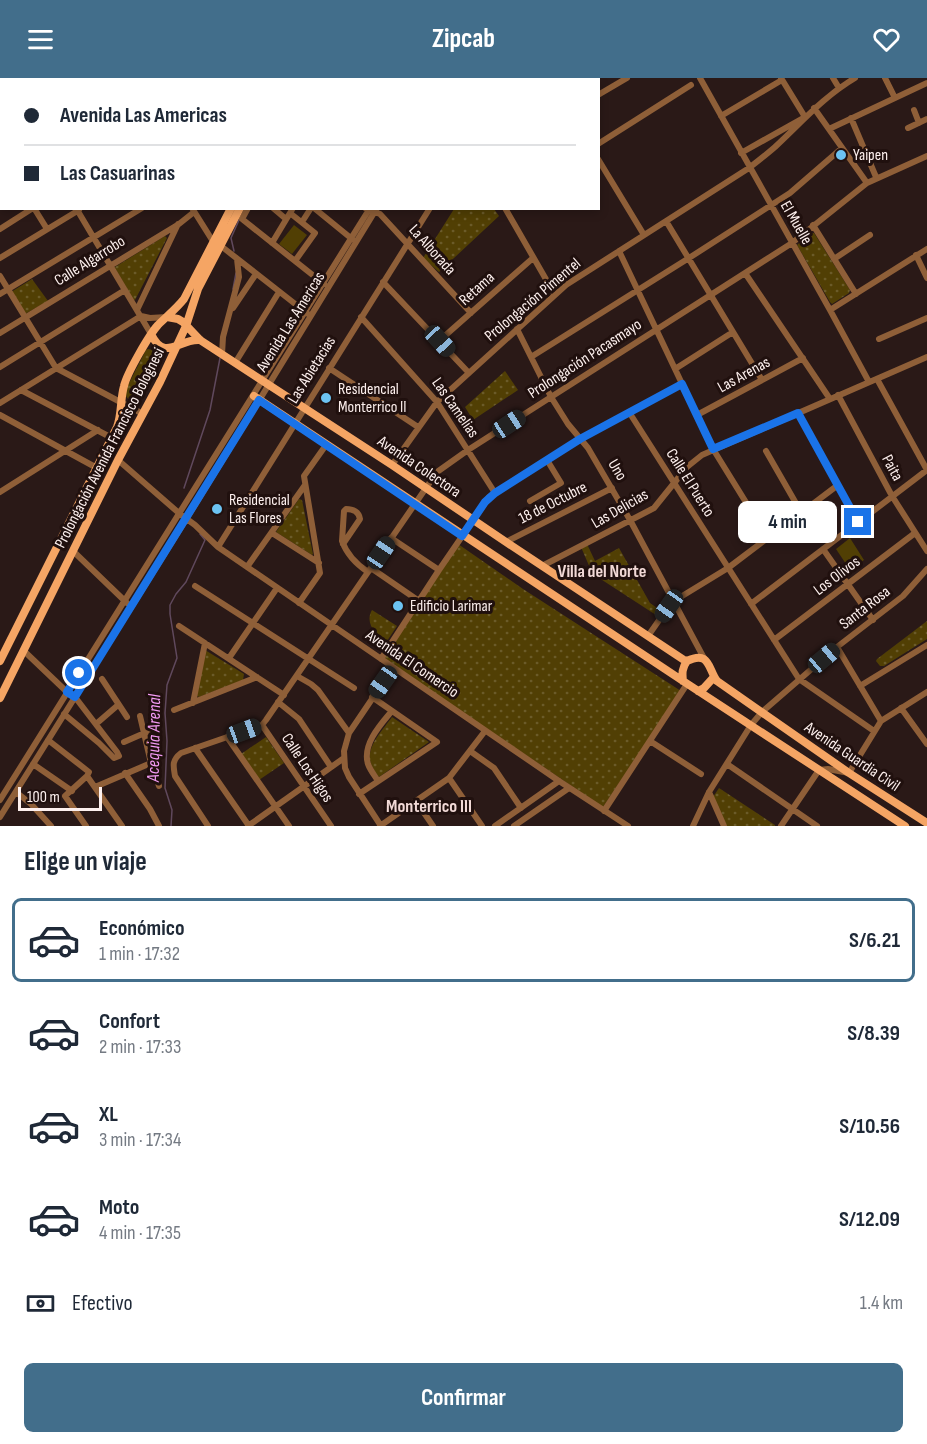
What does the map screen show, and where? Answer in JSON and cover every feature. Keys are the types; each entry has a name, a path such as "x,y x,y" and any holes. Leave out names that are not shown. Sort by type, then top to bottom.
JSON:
{"main road":[{"name":"Prolongación Avenida Francisco Bolognesi","path":"0,698 177,346 230,210"},
{"name":"Prolongación Avenida Francisco Bolognesi","path":"0,661 112,438 120,420 123,387 126,381 151,334 184,299 239,210"},
{"path":"167,317 178,319 186,326"},
{"name":"Avenida Colectora","path":"186,326 200,340 687,661"},
{"path":"151,334 162,348 172,349 187,340 200,340"},
{"name":"Avenida Colectora","path":"256,398 751,725"},
{"path":"685,683 682,673 687,661 693,658 705,660 710,665 717,681 762,712"},
{"path":"698,691 704,688 714,676"},
{"name":"Avenida Guardia Civil","path":"762,712 927,824"},
{"name":"Avenida Guardia Civil","path":"751,725 900,825"}],"street":[{"path":"600,94 627,78"},
{"name":"El Muelle","path":"700,78 869,382"},
{"path":"833,78 839,88"},
{"name":"Prolongación Pimentel","path":"392,465 437,402 555,295 618,251 749,168 774,148 814,108 855,78"},
{"path":"885,78 895,98"},
{"path":"721,116 782,79 805,117 741,153"},
{"path":"829,129 927,83"},
{"path":"600,143 691,85"},
{"path":"814,108 867,183"},
{"path":"908,129 925,121 914,110"},
{"path":"851,118 876,177"},
{"path":"531,357 790,193 842,148"},
{"name":"Prolongación Pacasmayo","path":"261,725 441,469 792,243 876,177 927,156"},
{"path":"600,162 644,235"},
{"path":"0,229 30,210"},
{"path":"34,210 46,229"},
{"path":"0,258 76,210"},
{"path":"79,210 151,334"},
{"path":"0,294 139,210"},
{"path":"193,210 217,244 308,315"},
{"name":"Calle Algarrobo","path":"0,333 179,224 193,210"},
{"path":"247,210 242,219 324,284"},
{"path":"302,222 311,210"},
{"path":"316,210 352,239"},
{"name":"Avenida Las Americas","path":"308,315 324,284 370,210"},
{"name":"Avenida Las Americas","path":"0,800 180,514 266,383 370,210"},
{"name":"La Alborada","path":"373,210 380,214 408,243 471,313"},
{"name":"Las Abietacias","path":"218,547 429,210"},
{"path":"506,210 555,295"},
{"path":"272,243 290,214 302,222 315,233 295,261"},
{"path":"666,221 762,380"},
{"path":"0,403 139,313 179,224"},
{"path":"813,225 856,294"},
{"path":"834,259 870,235"},
{"path":"830,310 927,249"},
{"path":"618,251 713,449 768,538"},
{"path":"916,255 927,278"},
{"name":"Retama","path":"440,341 533,258"},
{"path":"222,354 222,337 239,277 237,259"},
{"path":"745,273 830,399"},
{"path":"229,314 256,274"},
{"path":"0,276 56,368 143,414"},
{"path":"383,282 469,373"},
{"path":"0,367 125,290"},
{"path":"235,363 279,292"},
{"path":"139,313 150,318 167,317"},
{"name":"Las Camelias","path":"361,317 437,402 495,493"},
{"path":"879,339 927,318"},
{"name":"Uno","path":"517,329 551,397 568,424 588,448 612,488 705,660"},
{"path":"675,369 733,332"},
{"name":"Las Delicias","path":"542,566 654,508 694,460 713,449 927,357"},
{"name":"Las Arenas","path":"697,416 803,358"},
{"path":"330,368 418,427"},
{"path":"751,604 927,470 877,379"},
{"path":"381,659 485,502 495,493 580,439 682,384"},
{"path":"21,390 112,438"},
{"name":"Paita","path":"838,395 892,496 927,551"},
{"name":"Avenida Las Americas","path":"0,817 187,518 256,398"},
{"name":"Calle El Puerto","path":"629,412 728,568"},
{"path":"798,413 858,522"},
{"path":"0,415 97,468"},
{"path":"0,492 98,430"},
{"path":"299,603 320,573 304,477 326,445"},
{"path":"766,451 801,512"},
{"name":"Avenida El Comercio","path":"118,460 218,547 485,731 628,826"},
{"path":"530,501 561,483 547,460"},
{"path":"248,567 305,485"},
{"path":"648,636 674,601 728,568 837,485"},
{"name":"18 de Octubre","path":"506,542 612,488"},
{"path":"343,544 360,519 359,515 351,509 346,509 344,512 342,534 343,544 355,563 419,602"},
{"path":"272,532 319,563"},
{"name":"Los Olivos","path":"774,640 915,533"},
{"path":"391,538 439,570"},
{"path":"824,549 873,620"},
{"path":"73,551 132,606"},
{"path":"728,568 799,679 874,731"},
{"name":"Santa Rosa","path":"693,826 709,792 751,725 762,712 837,647 903,596 927,569"},
{"path":"195,586 354,688"},
{"path":"229,658 277,588"},
{"path":"179,626 284,695"},
{"path":"193,703 205,643"},
{"path":"860,686 927,645"},
{"path":"837,647 881,721"},
{"path":"24,651 75,697 119,755 114,758 64,714"},
{"path":"393,668 349,733 345,745 345,768 380,826 449,778 485,731"},
{"path":"297,676 318,690 349,733"},
{"path":"174,710 257,677"},
{"path":"102,679 127,717"},
{"path":"604,811 685,683"},
{"path":"781,826 819,770 849,773 881,721 927,692"},
{"path":"359,794 437,742 372,697"},
{"path":"278,702 299,719 331,767"},
{"path":"96,724 118,705"},
{"path":"901,708 927,744"},
{"path":"378,781 369,766 368,748 391,712"},
{"path":"140,716 159,786"},
{"path":"208,826 175,776 173,766 175,758 181,753 261,725"},
{"name":"Calle Los Higos","path":"261,725 331,826"},
{"path":"124,742 156,728"},
{"path":"227,737 289,826"},
{"path":"48,740 89,772 65,796 86,826"},
{"path":"650,741 701,774"},
{"path":"195,748 248,826 344,758"},
{"path":"470,751 494,768 521,808"},
{"path":"95,787 151,763"},
{"path":"33,764 72,791"},
{"path":"727,764 817,826"},
{"path":"125,773 159,826"},
{"path":"87,776 122,826"},
{"path":"449,778 482,826"},
{"path":"495,826 559,781"},
{"path":"514,826 569,788"},
{"path":"16,792 31,804 51,826"},
{"path":"709,792 724,826"},
{"path":"416,801 433,826"}],"shaded area":[{"path":"453,210 495,210 499,216 439,272 423,258"},
{"path":"294,225 307,235 292,254 279,244"},
{"path":"814,233 850,290 832,304 797,245"},
{"path":"165,236 167,238 135,300 115,267"},
{"path":"32,279 48,301 25,314 11,292"},
{"path":"148,349 153,350 161,357 161,360 141,398 130,401 125,391"},
{"path":"505,371 518,390 473,420 465,407"},
{"path":"299,499 302,500 312,555 276,532"},
{"path":"850,538 864,560 850,570 836,549"},
{"path":"458,544 681,691 603,807 383,659"},
{"path":"587,544 595,561 619,548 650,603 660,610 656,615 596,576 581,547"},
{"path":"372,610 397,626 385,644 370,624"},
{"path":"927,621 927,639 884,666 880,666 877,659"},
{"path":"205,650 244,674 243,680 197,696"},
{"path":"392,717 429,742 379,777 371,764 370,751"},
{"path":"266,737 284,763 259,780 241,754"},
{"path":"719,788 775,826 727,826 713,797"}],"waterway":[{"name":"Acequia Arenal","path":"234,251 231,238 239,220"},
{"name":"Acequia Arenal","path":"233,289 236,273"},
{"name":"Acequia Arenal","path":"184,488 210,410 220,358"},
{"name":"Acequia Arenal","path":"171,826 172,810 165,788 167,741 165,713 167,685 177,658 170,605 186,582 205,540 200,534"}],"place":[{"name":"Yaipen","path":"841,155"},
{"name":"Residencial Monterrico II","path":"326,398"},
{"name":"Residencial Las Flores","path":"217,509"},
{"name":"Edificio Larimar","path":"398,606"}],"district":[{"name":"Villa del Norte","path":"602,571"},
{"name":"Monterrico III","path":"429,806"}],"route":[{"path":"79,673 67,692 75,697 259,400 462,536 489,497 580,439 682,384 713,449 798,413 858,522"}]}
